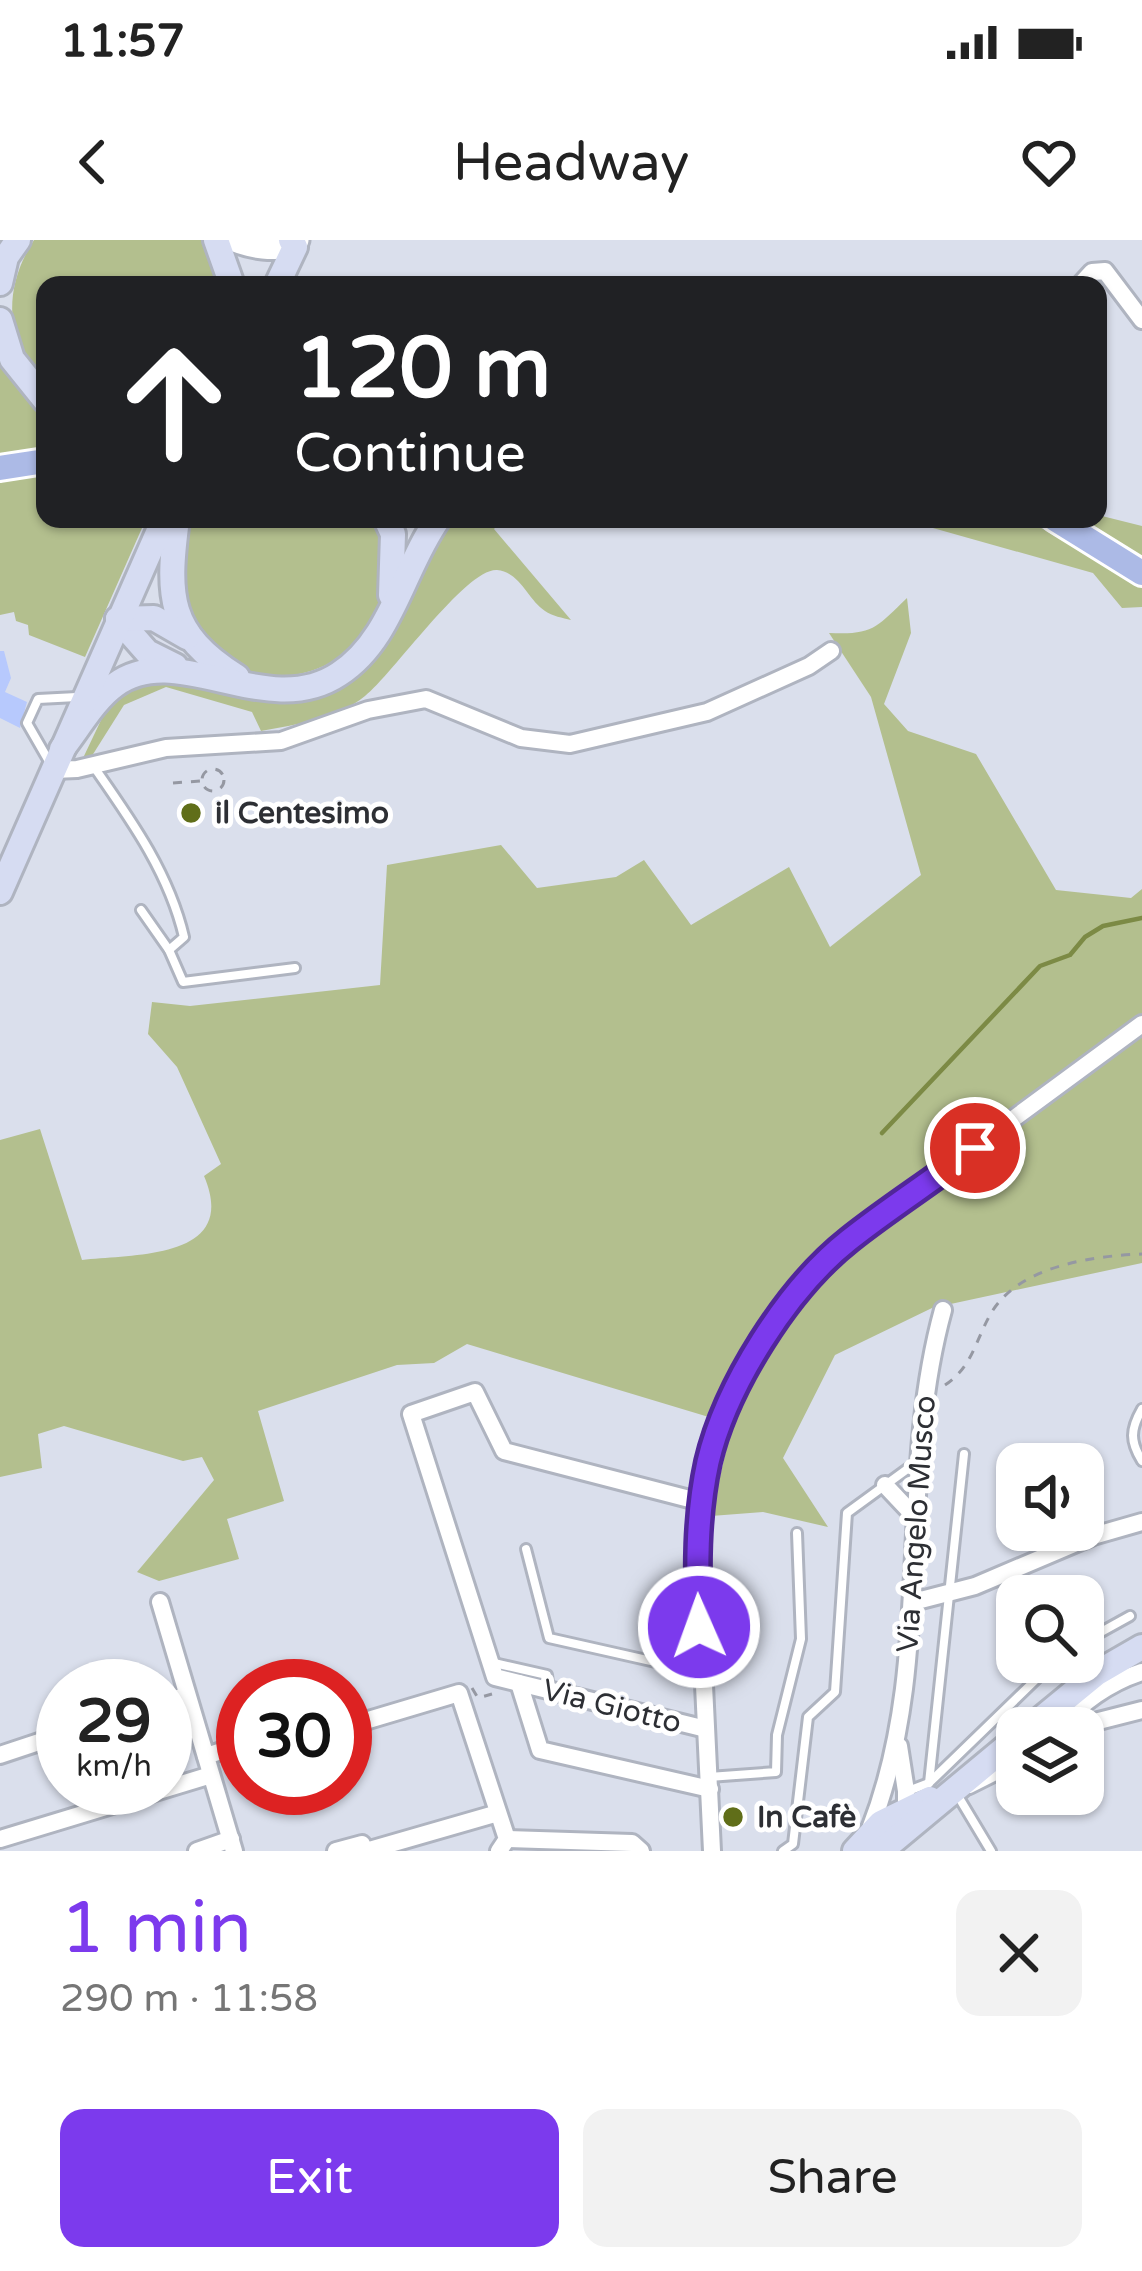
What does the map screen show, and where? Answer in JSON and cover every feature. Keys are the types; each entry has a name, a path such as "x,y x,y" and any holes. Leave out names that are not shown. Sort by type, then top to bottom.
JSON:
{"main road":[{"path":"0,283 6,257 18,240"},
{"path":"216,240 229,276"},
{"path":"281,276 295,242"},
{"path":"0,320 13,359 36,388"},
{"path":"0,468 36,462"},
{"path":"1,888 160,528"},
{"path":"175,528 171,577 175,605 194,643"},
{"path":"385,620 394,569 390,528"},
{"path":"58,760 110,688 127,677 152,670 193,673 267,690 313,686 338,675 359,658 385,620 433,528"},
{"path":"1070,528 1142,572"},
{"path":"118,619 154,618 177,628 219,666 267,690"},
{"path":"118,619 147,652 193,673"},
{"path":"1056,1707 1097,1673 1142,1647"},
{"path":"876,1844 996,1756"},
{"path":"876,1844 906,1800 955,1790"}],"street":[{"path":"232,240 254,248 295,242"},
{"path":"1088,276 1105,271 1142,320"},
{"path":"58,760 93,766 166,748 281,740 368,710 426,699 521,738 570,744 707,712 809,666 831,651"},
{"path":"712,1851 697,1569 709,1457 733,1395 788,1303 846,1242 1142,1024"},
{"name":"Via Angelo Musco","path":"898,1739 913,1602 922,1403 943,1310"},
{"path":"492,1677 411,1414 475,1392 504,1450 701,1502"},
{"path":"885,1485 918,1520"},
{"path":"913,1602 975,1586 1093,1536 1142,1522"},
{"path":"160,1602 177,1659"},
{"path":"1079,1707 1118,1679 1142,1672"},
{"name":"Via Giotto","path":"492,1677 706,1729"},
{"path":"519,1683 540,1750 710,1783"},
{"path":"372,1719 459,1693 498,1813 503,1845 632,1843 641,1851"},
{"path":"192,1709 233,1845 197,1851"},
{"path":"1104,1720 1142,1710"},
{"path":"898,1739 906,1800"},
{"path":"876,1844 898,1739"},
{"path":"0,1755 36,1744"},
{"path":"206,1756 216,1753"},
{"path":"955,1790 996,1771"},
{"path":"0,1839 212,1775"},
{"path":"336,1851 362,1844 365,1851 498,1813"}],"lane":[{"path":"58,760 27,723 38,699 85,696"},
{"path":"93,766 141,836 177,905 184,937 169,950"},
{"path":"141,910 169,950 183,982 296,968"},
{"path":"1142,1409 1132,1427 1132,1444 1142,1461"},
{"path":"929,1783 964,1454"},
{"path":"783,1851 793,1844 808,1718 835,1692 847,1513 918,1461"},
{"path":"710,1783 776,1772 777,1735 801,1639 797,1533"},
{"path":"526,1549 549,1638 701,1672"},
{"path":"1104,1630 1130,1616"},
{"path":"492,1677 547,1675 549,1690"},
{"path":"906,1800 1032,1683"},
{"path":"955,1790 992,1851"}],"path":[{"path":"173,783 202,781"},
{"path":"922,1403 966,1368 990,1315 1001,1298 1018,1286 1082,1259 1142,1254"}],"green space":[{"path":"34,240 211,240 226,276 36,276 36,378 22,354 12,317 23,259"},
{"path":"0,341 36,391 36,453 0,459"},
{"path":"36,473 36,528 142,528 85,657 29,635 28,625 16,621 14,612 0,615 0,478"},
{"path":"1107,517 1142,526 1142,558 1093,528 1107,528"},
{"path":"191,528 383,528 387,581 382,601 352,647 332,662 309,672 261,674 217,653 190,622 181,588"},
{"path":"442,528 495,528 571,620 545,611 518,581 497,570 467,586 365,696 342,711 261,731 252,712 166,687 124,705 90,759 84,756 112,697 154,677 236,695 281,699 318,693 349,677 374,654 412,592"},
{"path":"933,528 1041,528 1142,587 1142,607 1122,608 1093,573"},
{"path":"907,598 911,633 884,704 908,731 976,754 1056,890 1131,898 1142,889 1142,1263 932,1308 835,1355 783,1458 828,1527 763,1512 711,1516 732,1424 467,1344 434,1363 397,1365 258,1411 284,1501 227,1519 239,1559 159,1581 137,1572 214,1480 202,1457 183,1461 64,1426 38,1434 42,1468 0,1477 0,1140 40,1129 82,1260 153,1253 195,1238 207,1224 211,1203 204,1176 221,1164 177,1067 148,1034 152,1002 190,1006 380,985 387,865 501,845 537,888 616,877 644,860 691,925 789,867 830,947 921,875 871,697 829,633 873,628"}],"building":[{"path":"0,651 4,651 11,678 5,692 27,702 20,728 0,718"}],"waterway":[{"path":"882,1133 1040,966 1070,955 1085,937 1103,926 1142,918"}],"place":[{"name":"il Centesimo","path":"191,813"},
{"name":"In Cafè","path":"733,1817"}],"route":[{"path":"699,1627 697,1540 709,1457 733,1395 756,1354 788,1303 846,1242 975,1148"}]}
